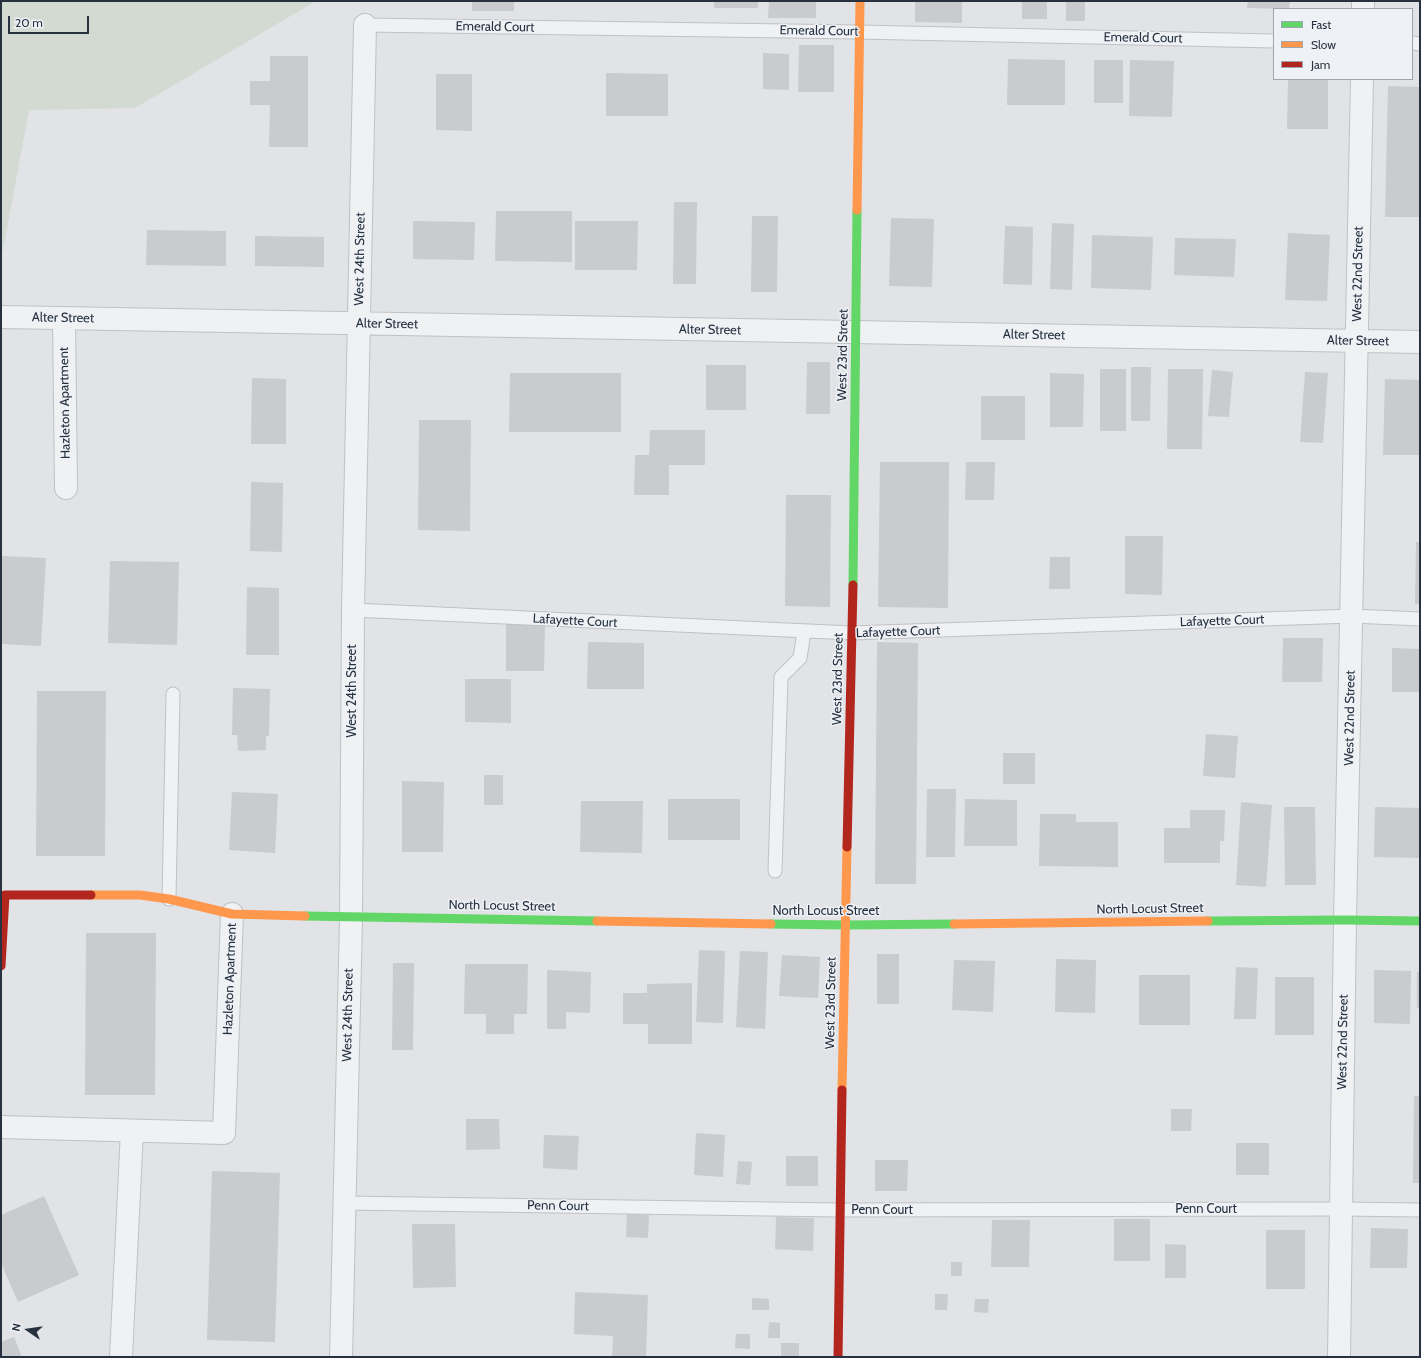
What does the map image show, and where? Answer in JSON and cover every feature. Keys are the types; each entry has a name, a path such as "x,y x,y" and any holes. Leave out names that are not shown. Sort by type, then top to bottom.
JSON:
{"street":[{"name":"West 23rd Street","path":"838,1357 845,925 852,633 860,1"},
{"name":"West 24th Street","path":"341,1357 351,917 353,610 365,25"},
{"name":"West 22nd Street","path":"1339,1357 1345,920 1362,80"},
{"name":"Alter Street","path":"1,317 1420,342"},
{"name":"Hazleton Apartment","path":"64,318 66,488"},
{"name":"Hazleton Apartment","path":"1,966 5,895 140,895 169,899 232,914 224,1133 1,1127"},
{"name":"North Locust Street","path":"232,914 845,925 1345,920 1420,921"},
{"path":"122,1357 132,1131"}],"lane":[{"name":"Emerald Court","path":"365,25 859,32 1273,41"},
{"name":"Lafayette Court","path":"353,610 804,632 852,633 1352,616 1420,619"},
{"path":"775,871 781,677 800,658 804,632"},
{"path":"169,899 173,694"},
{"name":"Penn Court","path":"344,1203 840,1210 1420,1210"}],"shaded area":[{"path":"1,1 316,1 135,108 29,110 1,260"}],"building":[{"path":"472,1 514,1 514,11 472,11"},
{"path":"714,1 758,1 758,8 714,8"},
{"path":"769,1 816,1 816,18 768,18"},
{"path":"915,1 962,1 962,23 915,22"},
{"path":"1022,1 1047,1 1047,19 1022,19"},
{"path":"1066,1 1085,1 1085,21 1066,21"},
{"path":"1248,1 1290,1 1289,8 1247,8"},
{"path":"799,45 834,45 834,92 798,92"},
{"path":"763,53 789,54 789,90 763,89"},
{"path":"270,56 308,56 308,147 269,147 270,105 250,105 250,81 270,81"},
{"path":"1008,59 1065,60 1065,105 1007,105"},
{"path":"1094,60 1123,60 1123,103 1094,103"},
{"path":"1130,60 1174,61 1172,117 1129,116"},
{"path":"606,73 668,74 668,116 606,116"},
{"path":"436,74 472,74 472,131 436,130"},
{"path":"1288,80 1328,80 1328,129 1287,129"},
{"path":"1388,86 1420,87 1420,217 1385,217"},
{"path":"674,202 697,202 696,284 673,284"},
{"path":"496,211 572,211 572,262 495,261"},
{"path":"752,216 778,216 777,292 751,292"},
{"path":"891,218 934,219 932,287 889,286"},
{"path":"413,221 475,222 474,260 413,259"},
{"path":"575,221 638,221 637,270 575,270"},
{"path":"1052,223 1074,224 1072,290 1050,289"},
{"path":"1005,226 1033,227 1032,285 1003,284"},
{"path":"147,230 226,231 226,266 146,265"},
{"path":"1288,233 1330,235 1327,301 1285,300"},
{"path":"1092,235 1153,237 1151,290 1091,288"},
{"path":"255,236 324,237 324,267 255,266"},
{"path":"1175,238 1236,239 1234,277 1174,275"},
{"path":"807,362 830,362 830,414 806,414"},
{"path":"706,365 746,365 746,410 706,410"},
{"path":"1131,367 1151,367 1150,421 1131,421"},
{"path":"1100,369 1126,369 1126,431 1100,431"},
{"path":"1168,369 1203,369 1202,449 1167,449"},
{"path":"1212,370 1233,372 1229,417 1208,416"},
{"path":"1305,372 1328,373 1323,443 1300,442"},
{"path":"510,373 621,373 621,432 509,432"},
{"path":"1050,373 1084,374 1083,427 1050,427"},
{"path":"252,378 286,379 286,444 251,444"},
{"path":"1385,379 1420,380 1420,455 1383,455"},
{"path":"981,396 1025,396 1025,440 981,440"},
{"path":"419,420 471,420 470,531 418,530"},
{"path":"650,430 705,430 705,465 669,465 669,495 634,495 635,455 649,455"},
{"path":"880,462 949,462 948,608 878,607"},
{"path":"966,462 995,462 994,500 965,500"},
{"path":"251,482 283,483 282,552 250,551"},
{"path":"786,495 831,495 830,607 785,606"},
{"path":"1125,536 1163,536 1162,595 1125,594"},
{"path":"1416,542 1420,542 1420,604 1415,604"},
{"path":"1,556 46,558 41,646 1,644"},
{"path":"1050,557 1070,557 1070,589 1049,589"},
{"path":"110,561 179,562 177,645 108,643"},
{"path":"247,587 279,588 279,655 246,655"},
{"path":"506,624 545,624 544,671 506,671"},
{"path":"1283,638 1323,638 1322,682 1282,682"},
{"path":"588,642 644,643 644,689 587,689"},
{"path":"877,642 918,643 916,884 875,884"},
{"path":"1392,648 1420,649 1420,692 1392,692"},
{"path":"465,679 511,679 511,723 465,722"},
{"path":"233,688 270,689 269,736 266,736 266,750 238,751 237,735 232,735"},
{"path":"37,691 106,691 105,856 36,856"},
{"path":"1206,734 1238,736 1235,778 1203,776"},
{"path":"1003,753 1035,753 1035,784 1003,784"},
{"path":"484,775 503,775 503,805 484,805"},
{"path":"402,781 444,782 443,852 402,852"},
{"path":"927,789 956,789 955,857 926,857"},
{"path":"232,792 278,794 275,853 229,850"},
{"path":"668,799 740,799 740,840 668,840"},
{"path":"965,799 1017,800 1017,846 964,846"},
{"path":"581,801 643,801 642,853 580,852"},
{"path":"1241,802 1272,805 1266,887 1236,885"},
{"path":"1284,807 1315,807 1316,885 1285,885"},
{"path":"1375,807 1420,808 1420,858 1374,857"},
{"path":"1190,810 1225,810 1224,841 1220,841 1220,863 1164,863 1164,828 1190,828"},
{"path":"1040,814 1076,814 1076,822 1118,822 1118,867 1039,866"},
{"path":"86,933 156,933 155,1095 85,1095"},
{"path":"699,950 725,951 723,1023 696,1022"},
{"path":"740,951 768,952 765,1029 736,1027"},
{"path":"877,954 899,954 899,1004 877,1004"},
{"path":"782,955 820,957 818,998 779,996"},
{"path":"1056,959 1096,960 1095,1013 1055,1012"},
{"path":"954,960 995,961 993,1012 952,1010"},
{"path":"393,963 414,963 413,1050 392,1050"},
{"path":"465,964 528,964 527,1014 514,1014 514,1034 486,1034 486,1014 464,1014"},
{"path":"1236,967 1258,968 1256,1019 1234,1019"},
{"path":"547,970 591,972 590,1013 566,1012 566,1029 547,1029"},
{"path":"1374,970 1411,971 1410,1024 1374,1023"},
{"path":"1417,972 1420,972 1420,1008 1417,1008"},
{"path":"1139,975 1190,975 1190,1025 1139,1025"},
{"path":"1275,977 1314,977 1314,1035 1275,1035"},
{"path":"692,983 692,1044 648,1044 648,1024 623,1024 623,993 647,993 647,984"},
{"path":"1414,1096 1420,1096 1420,1183 1413,1183"},
{"path":"1171,1109 1192,1109 1191,1131 1171,1131"},
{"path":"466,1119 499,1119 500,1149 466,1150"},
{"path":"696,1133 725,1135 723,1177 694,1175"},
{"path":"544,1135 579,1136 577,1170 543,1168"},
{"path":"1236,1143 1269,1143 1269,1175 1236,1175"},
{"path":"786,1156 818,1156 818,1186 786,1186"},
{"path":"875,1160 908,1160 907,1191 875,1191"},
{"path":"738,1161 752,1162 750,1185 736,1184"},
{"path":"212,1171 280,1173 275,1342 207,1340"},
{"path":"44,1196 79,1275 18,1302 1,1263 1,1215"},
{"path":"627,1214 649,1215 648,1238 626,1237"},
{"path":"776,1217 814,1218 813,1251 775,1249"},
{"path":"1114,1219 1150,1219 1150,1261 1114,1261"},
{"path":"992,1220 1030,1220 1029,1267 991,1267"},
{"path":"412,1224 455,1224 456,1287 413,1288"},
{"path":"1371,1228 1408,1229 1407,1268 1370,1268"},
{"path":"1266,1230 1305,1230 1305,1289 1266,1289"},
{"path":"1165,1244 1186,1245 1186,1278 1165,1278"},
{"path":"951,1262 962,1262 962,1276 951,1276"},
{"path":"575,1292 648,1295 646,1357 612,1357 613,1336 574,1334"},
{"path":"935,1294 948,1294 947,1310 935,1310"},
{"path":"752,1298 769,1299 769,1310 752,1310"},
{"path":"975,1299 989,1299 988,1313 974,1312"},
{"path":"769,1322 780,1323 780,1338 768,1338"},
{"path":"736,1334 750,1334 750,1349 735,1348"},
{"path":"14,1337 22,1357 1,1357 1,1342"},
{"path":"781,1343 799,1343 799,1357 781,1357"}],"traffic: fast":[{"path":"853,585 857,210"},
{"path":"305,916 597,921"},
{"path":"1208,921 1420,921"},
{"path":"771,924 954,924"}],"traffic: slow":[{"path":"857,210 860,1"},
{"path":"842,1090 847,847"},
{"path":"91,895 140,895 169,899 232,914 305,916"},
{"path":"597,921 771,924"},
{"path":"954,924 1208,921"}],"traffic: jam":[{"path":"847,847 853,585"},
{"path":"1,966 5,895 91,895"},
{"path":"838,1357 842,1090"}]}
